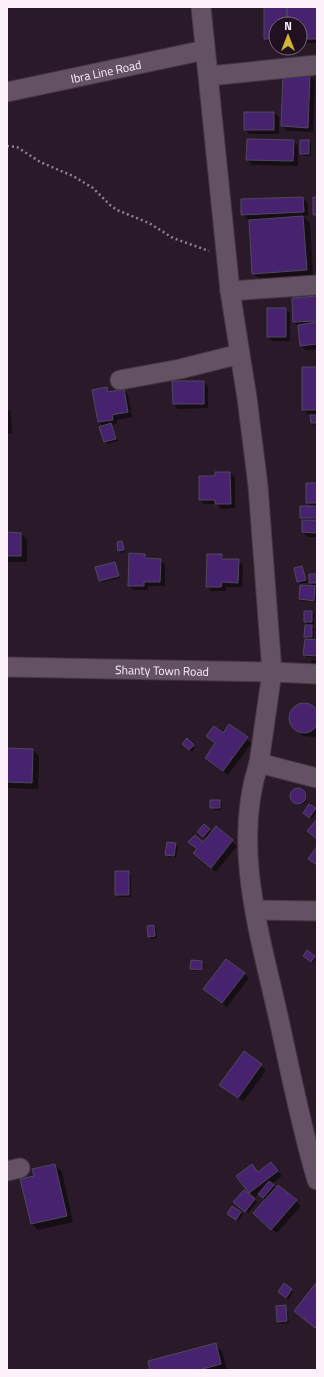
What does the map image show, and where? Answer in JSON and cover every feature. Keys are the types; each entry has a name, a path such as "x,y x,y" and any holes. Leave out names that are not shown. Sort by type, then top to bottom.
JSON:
{"street":[{"path":"201,7 230,291 258,486 272,672 259,763 250,795 247,823 249,864 256,910 311,1138 317,1180"},
{"name":"Ibra Line Road","path":"7,92 205,50"},
{"path":"209,76 317,65"},
{"path":"230,291 317,285"},
{"path":"120,380 180,369 240,354"},
{"name":"Shanty Town Road","path":"7,667 317,674"},
{"path":"259,763 317,778"},
{"path":"256,910 317,911"}],"path":[{"path":"7,146 17,147 40,162 73,176 93,188 110,206 149,224 173,238 201,249 226,256"}],"building":[{"path":"264,7 287,7 287,16 268,16 268,39 264,39"},
{"path":"287,7 317,7 317,39 308,39 308,16 287,16"},
{"path":"283,74 310,75 308,128 281,126"},
{"path":"244,112 274,112 274,130 244,130"},
{"path":"247,139 294,140 293,161 246,160"},
{"path":"300,140 309,140 309,154 300,154"},
{"path":"303,197 304,212 241,215 241,199"},
{"path":"313,197 317,197 317,215 313,215"},
{"path":"303,216 307,270 252,274 249,220"},
{"path":"317,296 317,321 293,322 292,298"},
{"path":"267,308 286,308 286,337 267,337"},
{"path":"317,322 317,344 300,346 298,325"},
{"path":"302,367 317,367 317,410 302,410"},
{"path":"172,381 204,381 204,404 173,404"},
{"path":"107,387 108,392 124,389 128,412 112,415 113,420 98,422 92,390"},
{"path":"310,415 317,415 317,423 311,423"},
{"path":"111,423 116,439 104,442 99,427"},
{"path":"215,472 230,472 231,504 215,504 215,500 199,500 199,476 215,476"},
{"path":"306,483 317,483 317,503 306,503"},
{"path":"300,506 317,506 317,518 300,518"},
{"path":"302,520 317,520 317,533 302,532"},
{"path":"7,532 21,533 21,556 7,556"},
{"path":"122,541 124,550 118,551 117,542"},
{"path":"129,553 145,554 145,558 161,559 160,582 144,582 144,586 128,586"},
{"path":"207,554 222,554 222,559 239,559 238,583 222,582 221,587 206,587"},
{"path":"115,562 119,576 99,581 95,567"},
{"path":"302,566 306,580 297,582 294,568"},
{"path":"309,574 317,574 317,583 309,583"},
{"path":"300,585 315,586 314,601 299,599"},
{"path":"304,611 312,611 312,622 304,622"},
{"path":"305,625 312,625 312,637 304,637"},
{"path":"305,639 317,640 317,656 303,655"},
{"path":"304,703 314,708 319,718 314,728 304,733 294,728 289,718 294,708"},
{"path":"229,724 248,737 223,771 205,758 215,743 206,736 214,726 223,733"},
{"path":"187,738 194,745 189,750 182,744"},
{"path":"7,748 33,749 32,783 7,782"},
{"path":"295,788 301,788 306,793 304,802 301,804 295,804 290,799 290,793"},
{"path":"210,800 220,800 220,808 210,808"},
{"path":"309,804 316,808 309,818 303,813"},
{"path":"317,819 317,839 307,831"},
{"path":"204,824 210,829 203,837 197,832"},
{"path":"216,826 233,840 211,868 193,853 197,849 188,842 195,835 203,842"},
{"path":"167,842 176,843 174,856 165,855"},
{"path":"317,846 317,865 308,859"},
{"path":"115,871 129,871 129,895 115,895"},
{"path":"154,925 155,936 148,937 147,926"},
{"path":"307,950 315,956 311,962 303,956"},
{"path":"226,959 245,973 222,1003 203,989"},
{"path":"191,960 202,961 202,970 190,969"},
{"path":"244,1051 262,1064 238,1098 219,1085"},
{"path":"271,1162 278,1171 249,1193 236,1176 252,1164 258,1172"},
{"path":"55,1164 67,1216 31,1224 20,1179 34,1176 32,1169"},
{"path":"269,1181 274,1185 263,1198 258,1194"},
{"path":"278,1185 297,1200 271,1230 253,1213"},
{"path":"244,1190 255,1199 245,1212 233,1202"},
{"path":"232,1206 241,1212 236,1220 227,1214"},
{"path":"284,1283 292,1289 286,1298 278,1292"},
{"path":"316,1283 317,1325 315,1328 294,1311"},
{"path":"286,1305 287,1321 277,1322 276,1306"},
{"path":"216,1343 221,1364 199,1370 150,1370 148,1361"}]}
